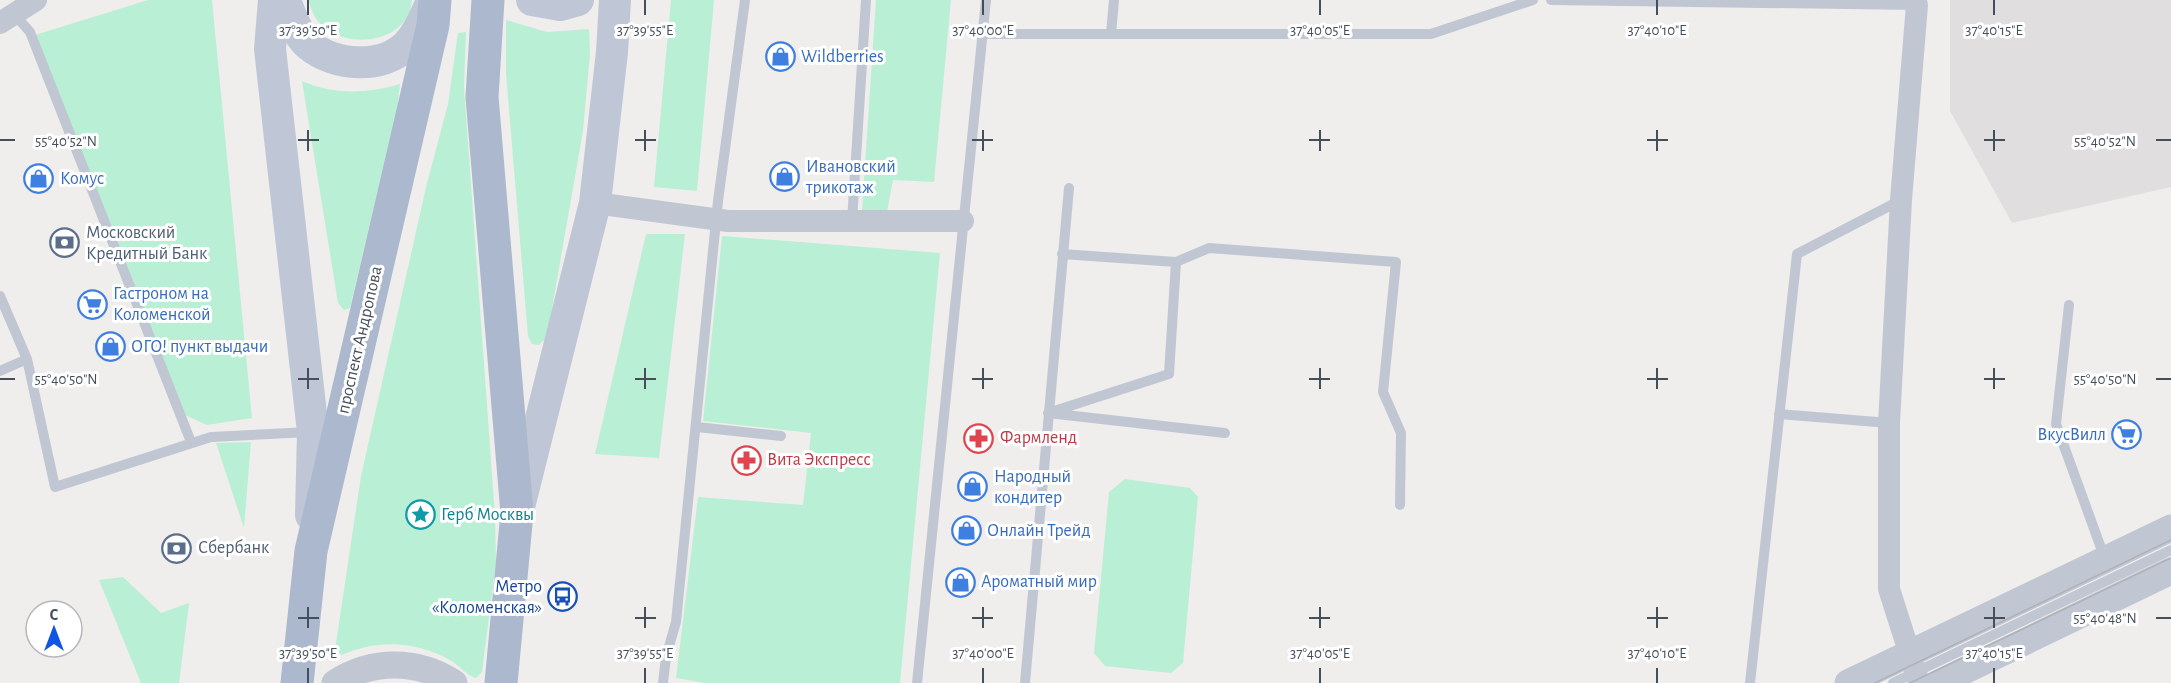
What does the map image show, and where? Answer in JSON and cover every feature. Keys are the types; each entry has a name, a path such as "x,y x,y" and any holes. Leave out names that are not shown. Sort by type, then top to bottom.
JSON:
{"main road":[{"path":"274,0 269,34 271,61 314,432 310,551"},
{"path":"285,0 306,43 324,56 356,62 373,61 394,54 406,46 418,31 434,0"},
{"name":"проспект Андропова","path":"297,683 310,551 431,36 434,0"},
{"path":"488,0 482,97 517,513"},
{"path":"532,0 560,5 578,0"},
{"path":"501,683 517,513 595,203 612,52 615,0"}],"street":[{"path":"7,19 36,0"},
{"path":"1917,4 1901,200 1888,423 1889,589 1920,673"},
{"path":"595,203 716,219 963,221"},
{"path":"1848,683 1920,673 2114,577 2171,528"},
{"path":"1920,673 2114,577 2171,572"},
{"path":"335,683 368,668 397,665 426,669 454,683"}],"lane":[{"path":"663,683 666,657 676,622 716,219 746,0"},
{"path":"852,221 866,0"},
{"path":"917,683 986,0"},
{"path":"1111,34 1114,0"},
{"path":"983,34 1431,34 1533,0"},
{"path":"1551,0 1917,4"},
{"path":"7,19 30,32 191,442"},
{"path":"1025,683 1069,188"},
{"path":"1750,683 1797,254 1901,200"},
{"path":"1062,254 1176,262 1209,248 1396,262 1383,392 1401,433 1400,505"},
{"path":"1048,413 1169,374 1176,262"},
{"path":"0,296 27,359 55,487 191,442 255,433 314,432"},
{"path":"2069,305 2056,424 2114,577 2171,550"},
{"path":"0,371 27,359"},
{"path":"1048,413 1225,433"},
{"path":"1779,414 1888,423"},
{"path":"697,427 781,436"},
{"path":"1893,683 1920,673"}],"shaded area":[{"path":"1950,0 2171,0 2171,187 2012,223 1950,111"}],"green space":[{"path":"148,0 212,0 252,418 207,425 185,415 35,35"},
{"path":"309,0 412,0 407,17 395,30 379,37 362,40 344,37 327,30 315,17"},
{"path":"671,0 714,0 697,191 654,187"},
{"path":"876,0 951,0 934,182 893,180 887,212 862,210"},
{"path":"506,20 547,32 589,29 590,54 583,131 547,337 539,345 532,344 528,336 506,74"},
{"path":"466,32 464,87 495,516 496,562 482,672 476,678 450,660 410,646 396,644 369,646 342,655 335,650 361,476 427,183 448,104 458,33"},
{"path":"302,81 326,89 351,92 375,90 400,84 397,109 350,308 344,310 338,303"},
{"path":"646,234 685,234 659,458 595,454"},
{"path":"722,236 940,253 900,683 705,683 676,678 698,497 803,505 811,433 703,421"},
{"path":"251,442 244,528 216,443"},
{"path":"1125,479 1190,488 1198,497 1183,663 1171,673 1105,666 1094,653 1109,492"},
{"path":"123,577 161,613 189,603 179,683 141,683 99,580"}],"tram line":[{"path":"1875,683 2171,540"},
{"path":"1910,683 2171,558"}],"place":[{"name":"Wildberries","path":"780,57"},
{"name":"Ивановский трикотаж","path":"785,177"},
{"name":"Комус","path":"39,179"},
{"name":"Московский Кредитный Банк","path":"65,243"},
{"name":"Гастроном на Коломенской","path":"92,304"},
{"name":"ОГО! пункт выдачи","path":"110,347"},
{"name":"ВкусВилл","path":"2127,435"},
{"name":"Фармленд","path":"979,438"},
{"name":"Вита Экспресс","path":"746,460"},
{"name":"Народный кондитер","path":"973,487"},
{"name":"Герб Москвы","path":"420,515"},
{"name":"Онлайн Трейд","path":"966,531"},
{"name":"Сбербанк","path":"177,548"},
{"name":"Ароматный мир","path":"960,582"},
{"name":"Метро «Коломенская»","path":"563,597"}]}
